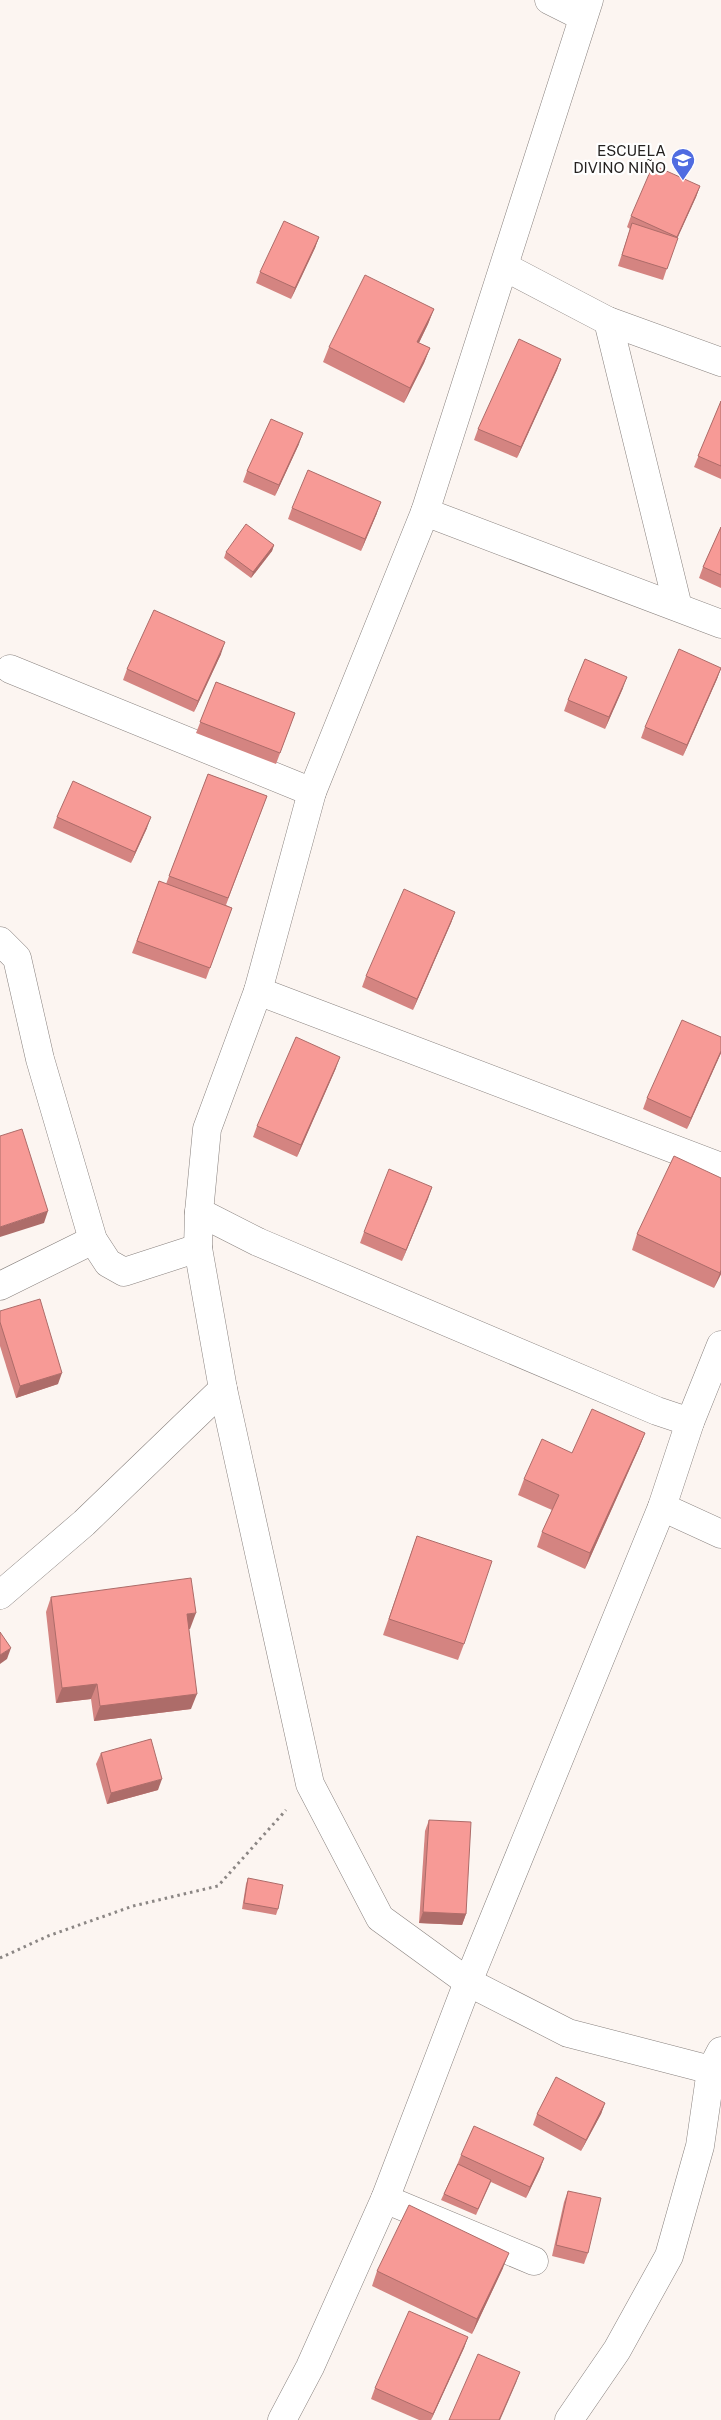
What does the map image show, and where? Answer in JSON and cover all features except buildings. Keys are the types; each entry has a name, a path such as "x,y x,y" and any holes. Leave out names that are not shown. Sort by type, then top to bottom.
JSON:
{"street":[{"path":"549,0 586,8 505,268 425,512 312,792 258,991 207,1129 198,1212 198,1248 223,1388 310,1784 380,1918 468,1982 568,2033 716,2061 700,2146 669,2256 617,2350 569,2420"},
{"path":"505,268 608,322 721,362"},
{"path":"608,322 678,607"},
{"path":"425,512 721,624"},
{"path":"10,669 312,792"},
{"path":"0,941 17,958 40,1060 93,1240 108,1263 124,1272 198,1248"},
{"path":"258,991 721,1167"},
{"path":"198,1212 268,1246 657,1412 690,1422"},
{"path":"0,1286 93,1240"},
{"path":"282,2420 310,2367 385,2199 468,1982 662,1507 690,1422 721,1345"},
{"path":"0,1595 84,1523 223,1388"},
{"path":"662,1507 721,1534"},
{"path":"385,2199 534,2261"}],"path":[{"path":"0,1958 48,1936 133,1906 218,1886 310,1784"}],"place":[{"name":"ESCUELA DIVINO NIÑO","path":"683,181"}]}
